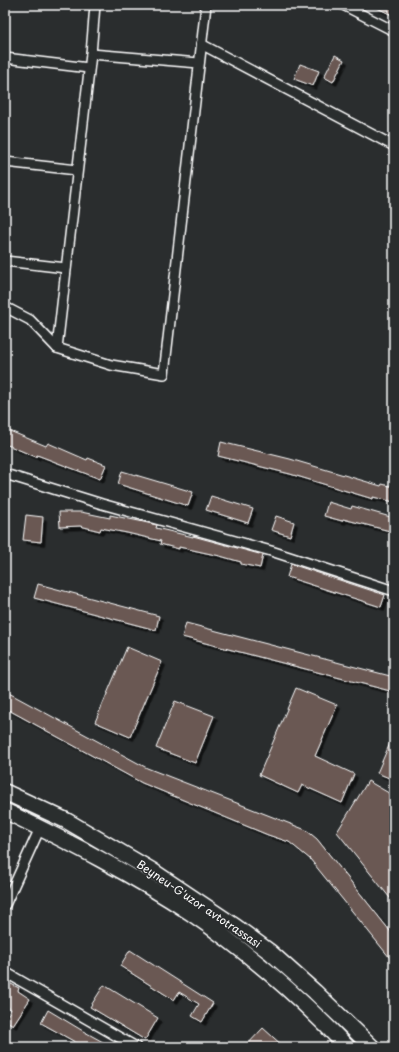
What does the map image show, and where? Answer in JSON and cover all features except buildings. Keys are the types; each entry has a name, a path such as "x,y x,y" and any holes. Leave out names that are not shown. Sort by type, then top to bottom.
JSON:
{"highway":[{"name":"Beyneu-G'uzor avtotrassasi","path":"5,792 56,815 151,870 236,927 270,952 315,992 372,1047"},
{"name":"Beyneu-G'uzor avtotrassasi","path":"5,811 119,870 191,914 274,977 324,1022 347,1047"},
{"path":"43,830 56,815"}],"street":[{"path":"57,348 91,54 95,5"},
{"path":"5,307 30,320 57,348 111,365 164,374 206,5"},
{"path":"343,5 394,31"},
{"path":"201,44 394,146"},
{"path":"91,54 199,63"},
{"path":"5,58 89,68"},
{"path":"5,162 77,170"},
{"path":"5,260 66,268"},
{"path":"5,474 102,504 270,551 394,591"},
{"path":"5,905 43,830"},
{"path":"5,972 136,1047"}]}
